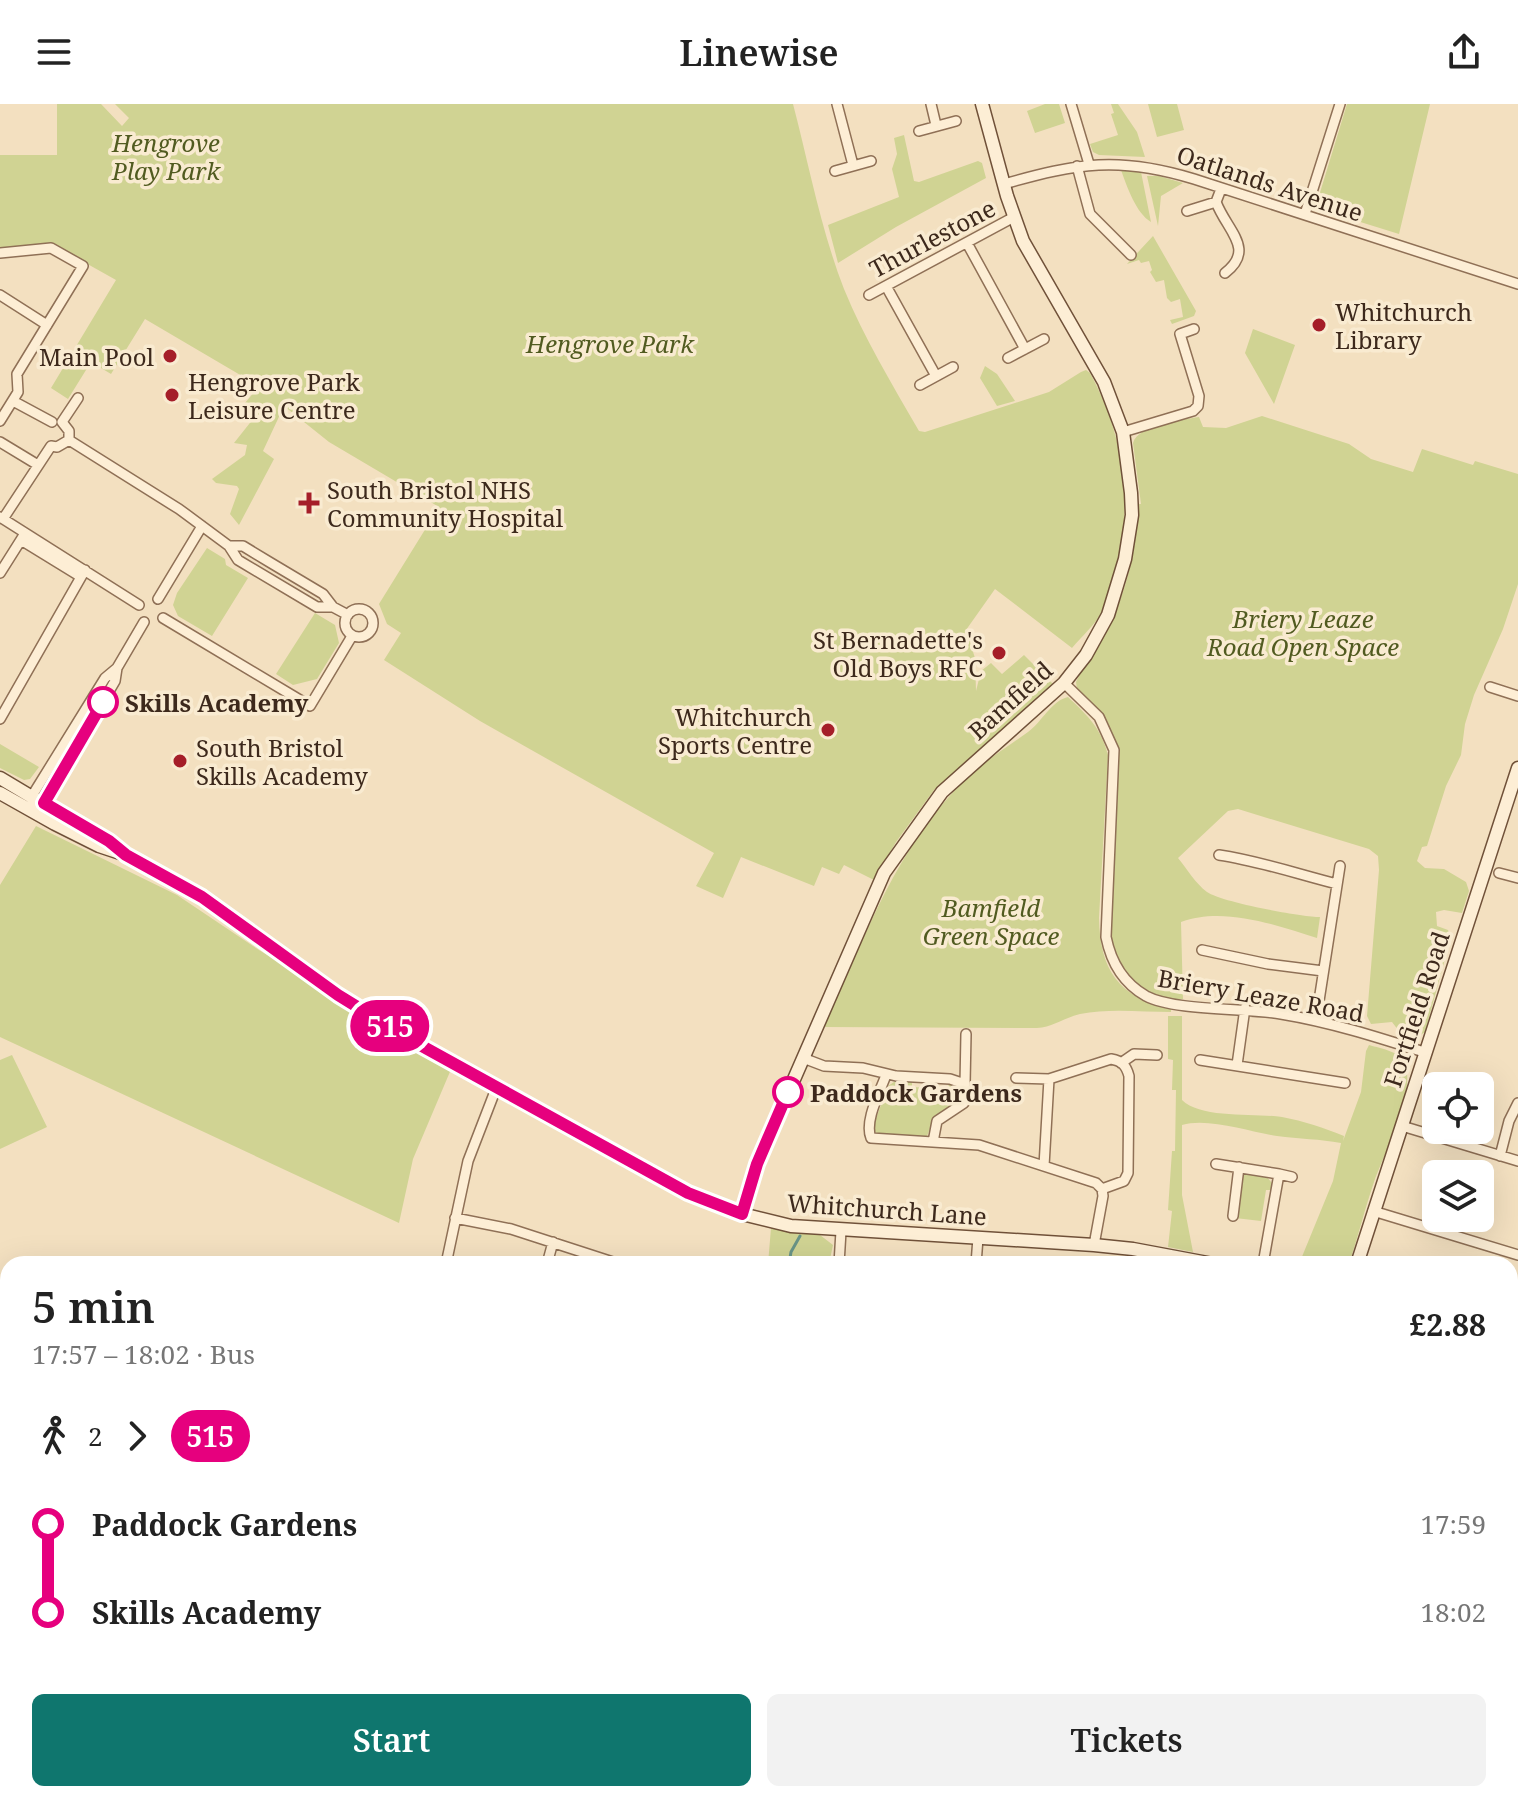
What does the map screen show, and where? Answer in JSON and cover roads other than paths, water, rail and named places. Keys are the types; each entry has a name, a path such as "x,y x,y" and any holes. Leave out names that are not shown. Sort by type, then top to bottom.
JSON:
{"street":[{"path":"837,104 853,165"},
{"path":"931,104 936,125"},
{"name":"Bamfield","path":"742,1214 757,1164 884,873 923,816 953,781 1064,683 1086,655 1108,615 1125,559 1132,515 1123,432 1104,382 1037,269 1014,217 982,104"},
{"path":"1071,104 1089,164"},
{"path":"1305,214 1340,104"},
{"path":"919,131 956,121"},
{"path":"835,171 871,161"},
{"name":"Oatlands Avenue","path":"1004,184 1089,164 1120,163 1146,167 1305,214 1518,284"},
{"path":"1077,166 1090,214 1131,255"},
{"path":"1221,189 1216,202 1239,245 1240,254 1237,264 1225,273"},
{"path":"1191,196 1197,207"},
{"path":"1187,211 1216,202"},
{"name":"Thurlestone","path":"869,295 1014,217"},
{"path":"967,243 1025,349"},
{"path":"0,253 51,248 83,266 17,374 18,392 0,421"},
{"path":"886,286 936,376"},
{"path":"0,295 47,325"},
{"path":"1123,432 1193,411 1198,406 1199,396 1180,334 1194,329"},
{"path":"1008,358 1044,339"},
{"path":"920,385 953,367"},
{"path":"69,440 69,431 62,422 78,398"},
{"path":"13,401 52,422"},
{"path":"69,440 57,447 51,446 1,518 83,574 139,605"},
{"path":"69,440 179,509 229,546 243,546 262,557 323,594 333,607 348,615"},
{"path":"0,442 38,465"},
{"path":"158,599 202,526"},
{"path":"0,573 25,537"},
{"path":"0,719 83,574"},
{"path":"151,597 158,599 165,611 163,618 152,624 144,622 138,612 139,605 151,597"},
{"path":"355,610 367,611 373,618 375,633 352,636 346,627 348,615 355,610"},
{"path":"163,618 310,706 352,636"},
{"path":"32,811 105,678 117,668 144,622"},
{"name":"Briery Leaze Road","path":"1064,683 1099,717 1114,750 1106,937 1114,964 1131,986 1161,1002 1245,1008 1316,1020 1424,1052"},
{"path":"1490,687 1518,696"},
{"name":"Fortfield Road","path":"1359,1256 1518,768"},
{"name":"Whitchurch Lane","path":"0,778 109,841 126,855"},
{"name":"Whitchurch Lane","path":"0,793 99,846 126,855 202,897 338,995 411,1040 688,1193 742,1214 791,1226 1094,1245 1173,1256"},
{"path":"1243,858 1245,845"},
{"path":"1219,855 1243,858 1337,884"},
{"path":"1316,1020 1340,866"},
{"path":"1499,873 1518,878"},
{"path":"1202,950 1268,964 1323,971"},
{"path":"1212,966 1215,953"},
{"path":"1237,1065 1245,1008"},
{"path":"933,1142 937,1121 964,1103 966,1034"},
{"path":"1121,1063 1134,1054 1157,1055"},
{"path":"803,1058 824,1066 863,1068 886,1075 950,1079 965,1084"},
{"path":"1016,1078 1049,1079 1111,1059 1126,1067 1129,1076 1128,1173 1124,1181 1102,1189"},
{"path":"1200,1060 1345,1083"},
{"path":"1332,1080 1335,1069"},
{"path":"886,1075 869,1128 871,1138 986,1147 1092,1181 1102,1189"},
{"path":"1044,1166 1049,1079"},
{"path":"448,1256 472,1147 497,1086"},
{"path":"1500,1156 1509,1121 1518,1103"},
{"path":"1402,1126 1518,1161"},
{"path":"1216,1164 1292,1177"},
{"path":"1233,1216 1239,1167"},
{"path":"1264,1256 1279,1174"},
{"path":"1094,1245 1102,1189"},
{"path":"1373,1211 1518,1255"},
{"path":"455,1218 511,1229 595,1256"},
{"path":"839,1256 841,1231"},
{"path":"977,1256 978,1238"},
{"path":"549,1256 553,1242"}],"waterway":[{"path":"790,1256 800,1236"}],"place":[{"name":"Whitchurch Library","path":"1319,325"},
{"name":"Main Pool","path":"170,356"},
{"name":"Hengrove Park Leisure Centre","path":"172,395"},
{"name":"South Bristol NHS Community Hospital","path":"309,503"},
{"name":"St Bernadette's Old Boys RFC","path":"999,653"},
{"name":"Skills Academy","path":"103,702"},
{"name":"Whitchurch Sports Centre","path":"828,730"},
{"name":"South Bristol Skills Academy","path":"180,761"},
{"name":"Paddock Gardens","path":"788,1092"}],"park label":[{"name":"Hengrove Play Park","path":"166,156"},
{"name":"Hengrove Park","path":"610,343"},
{"name":"Briery Leaze Road Open Space","path":"1303,632"},
{"name":"Bamfield Green Space","path":"991,921"}]}
